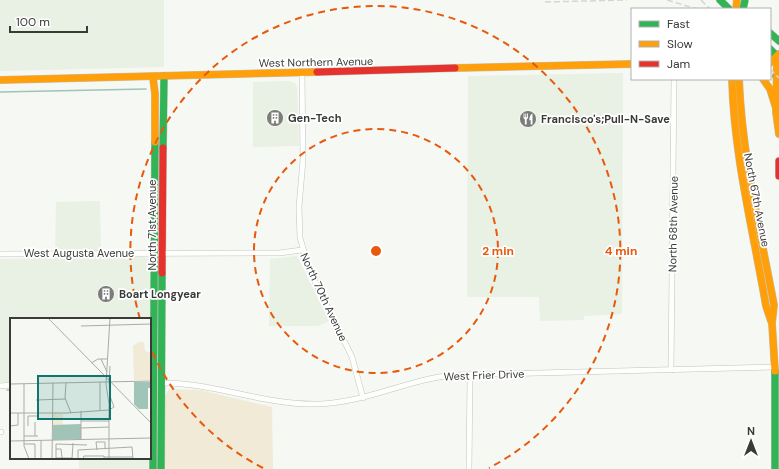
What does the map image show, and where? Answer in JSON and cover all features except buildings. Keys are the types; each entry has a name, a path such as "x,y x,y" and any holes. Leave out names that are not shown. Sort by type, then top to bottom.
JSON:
{"main road":[{"path":"720,0 728,8"},
{"path":"737,0 744,8"},
{"path":"771,34 779,42"},
{"path":"771,51 776,62 776,108 779,134"},
{"name":"West Northern Avenue","path":"0,80 631,64"},
{"name":"North 71st Avenue","path":"161,469 164,76"},
{"name":"North 71st Avenue","path":"153,77 155,86 154,330 152,383 153,469"},
{"name":"North 67th Avenue","path":"732,80 736,119 774,305 772,323 777,366 775,469"},
{"name":"North 67th Avenue","path":"736,119 739,80"},
{"path":"764,80 770,89 776,108"},
{"path":"779,161 779,176"},
{"path":"154,330 162,330"},
{"path":"153,452 161,452"}],"street":[{"name":"North 70th Avenue","path":"302,73 303,160 299,222 302,250 310,271 352,358 363,398"},
{"name":"North 68th Avenue","path":"671,370 674,80"},
{"name":"West Augusta Avenue","path":"0,254 279,253 302,250"},
{"name":"West Frier Drive","path":"152,383 199,386 287,403 325,404 363,398 440,377 777,366"},
{"path":"469,469 470,375"},
{"path":"0,386 10,385"}],"shaded area":[{"path":"0,0 164,0 164,67 0,71"},
{"path":"623,73 622,314 584,316 584,320 540,321 539,297 467,297 468,76"},
{"path":"289,81 295,83 297,87 299,146 253,147 253,82"},
{"path":"100,201 101,257 144,257 151,261 150,318 10,318 10,382 0,382 0,259 55,258 56,202"},
{"path":"297,256 329,321 319,326 269,326 270,259"},
{"path":"169,389 200,390 272,407 273,469 165,469 165,396"},
{"path":"79,459 150,459 150,469 79,469"}],"waterway":[{"path":"0,92 146,89"}],"railway":[{"path":"545,2 627,0"},
{"path":"667,0 694,8"},
{"path":"701,0 709,8"},
{"path":"771,70 779,78"}],"traffic: fast":[{"path":"720,0 728,8"},
{"path":"743,8 745,0"},
{"path":"771,34 779,41"},
{"path":"771,50 779,58"},
{"path":"776,76 779,71"},
{"path":"163,148 164,76"},
{"path":"153,469 155,142"},
{"path":"161,469 162,273"},
{"path":"775,371 775,469"}],"traffic: slow":[{"path":"736,8 737,0"},
{"path":"771,62 779,54"},
{"path":"777,56 776,112 779,134"},
{"path":"455,68 631,64"},
{"path":"0,80 317,72"},
{"path":"153,77 155,94 155,142"},
{"path":"732,80 736,136 740,165 766,306 771,321"},
{"path":"739,80 748,165 774,305 772,323 775,371"},
{"path":"764,80 770,89 776,108"}],"traffic: jam":[{"path":"317,72 455,68"},
{"path":"162,273 163,148"},
{"path":"779,161 779,176"}],"place":[{"name":"Gen-Tech","path":"275,118"},
{"name":"Francisco's;Pull-N-Save","path":"528,119"},
{"name":"Boart Longyear","path":"106,294"}]}
